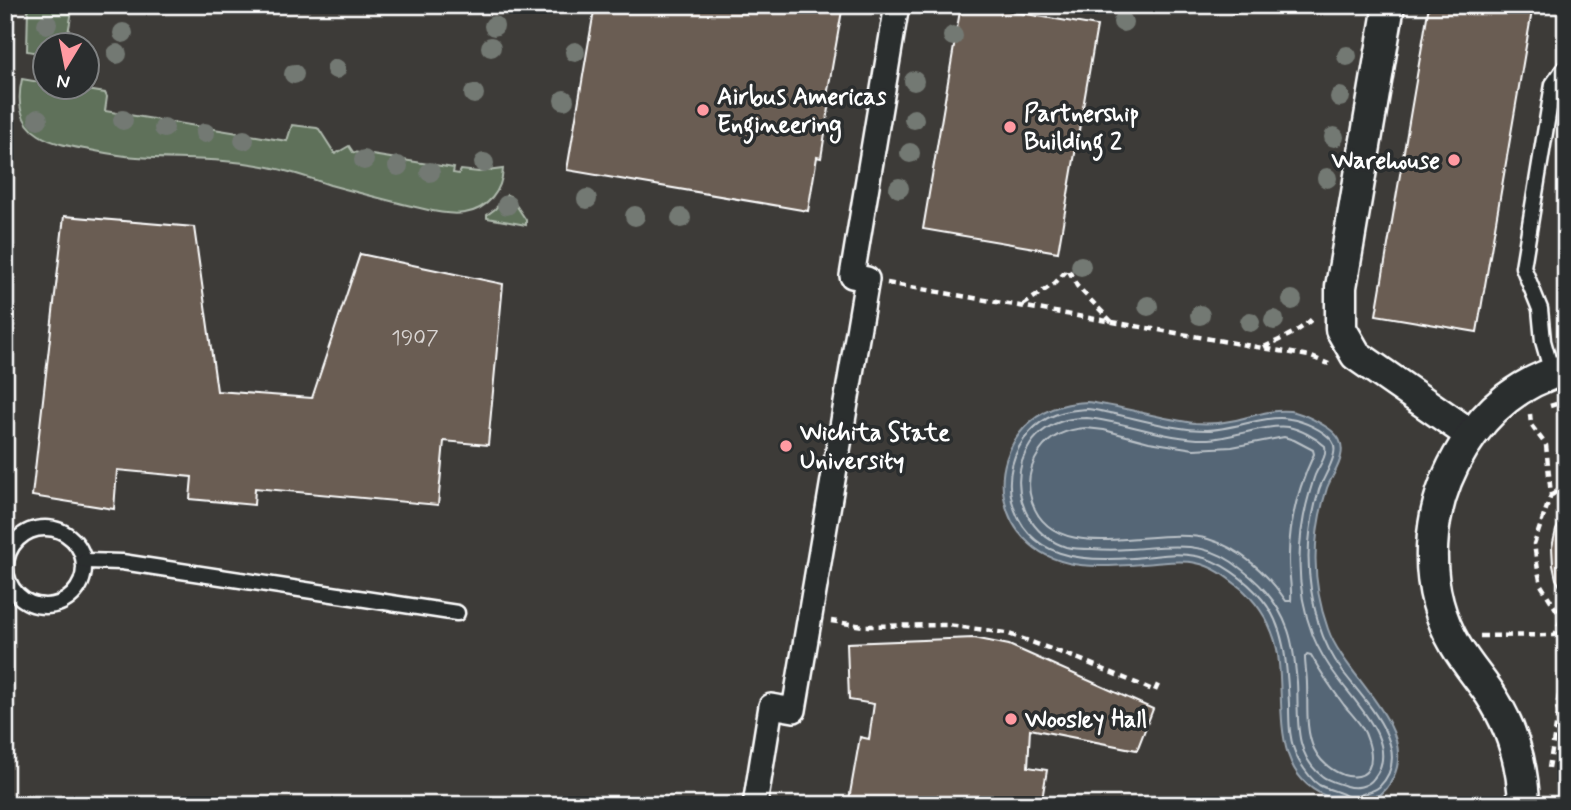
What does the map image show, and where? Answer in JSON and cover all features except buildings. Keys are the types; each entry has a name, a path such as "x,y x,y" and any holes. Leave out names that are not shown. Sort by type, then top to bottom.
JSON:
{"street":[{"path":"755,805 771,706 794,710 867,279 852,276 897,5"},
{"path":"1389,5 1341,287 1341,330 1356,355 1471,435"},
{"path":"1524,805 1518,758 1510,733 1491,695 1452,637 1439,605 1434,578 1433,539 1438,503 1446,479 1471,435 1491,411 1508,397 1525,385 1559,371"}],"lane":[{"path":"1559,371 1543,341 1540,309 1523,267 1553,84 1566,66"},
{"path":"40,527 52,527 74,539 85,561 85,574 73,596 50,606 37,606 24,600 6,579 8,552 26,532 40,527"},
{"path":"85,561 122,562 457,613"}],"path":[{"path":"1231,11 1238,12"},
{"path":"1022,306 1055,283 1068,269 1077,286 1112,322"},
{"path":"867,279 1309,356 1339,369"},
{"path":"1261,348 1287,337 1319,313"},
{"path":"1542,409 1566,401"},
{"path":"1530,413 1531,425 1546,445 1551,495 1534,544 1541,584 1566,625"},
{"path":"1551,495 1566,484"},
{"path":"810,616 863,626 948,625 1006,633 1079,659 1155,691 1160,680"},
{"path":"1476,636 1555,635 1562,618"},
{"path":"1562,618 1566,640"},
{"path":"1547,779 1566,659"},
{"path":"1558,714 1566,712"}],"shaded area":[{"name":"Wichita State University","path":"5,5 1566,5 1566,805 5,805"}],"green space":[{"path":"28,5 73,5 68,32 32,32 32,52 27,51"},
{"path":"22,79 32,81 32,102 102,102 102,92 105,93 105,111 287,141 292,125 317,128 335,154 349,146 353,152 454,168 453,173 459,174 461,170 479,172 503,169 502,177 497,192 480,208 450,214 253,164 131,157 57,143 32,130 27,124 21,110"},
{"path":"507,195 526,220 526,225 487,218"}],"water":[{"path":"1087,402 1200,423 1226,422 1269,412 1290,411 1315,420 1337,437 1342,451 1339,465 1327,488 1318,523 1316,576 1322,611 1336,646 1393,731 1398,749 1397,767 1390,784 1378,796 1357,802 1331,798 1307,785 1295,770 1287,752 1283,732 1280,668 1272,632 1255,603 1227,577 1209,567 1186,562 1106,566 1073,564 1043,554 1020,534 1007,510 1003,488 1006,459 1014,442 1025,427 1046,411"}],"place":[{"name":"Airbus Americas Engineering","path":"703,110"},
{"name":"Partnership Building 2","path":"1010,127"},
{"name":"Warehouse","path":"1454,160"},
{"name":"Wichita State University","path":"786,446"},
{"name":"Woosley Hall","path":"1011,719"}]}
